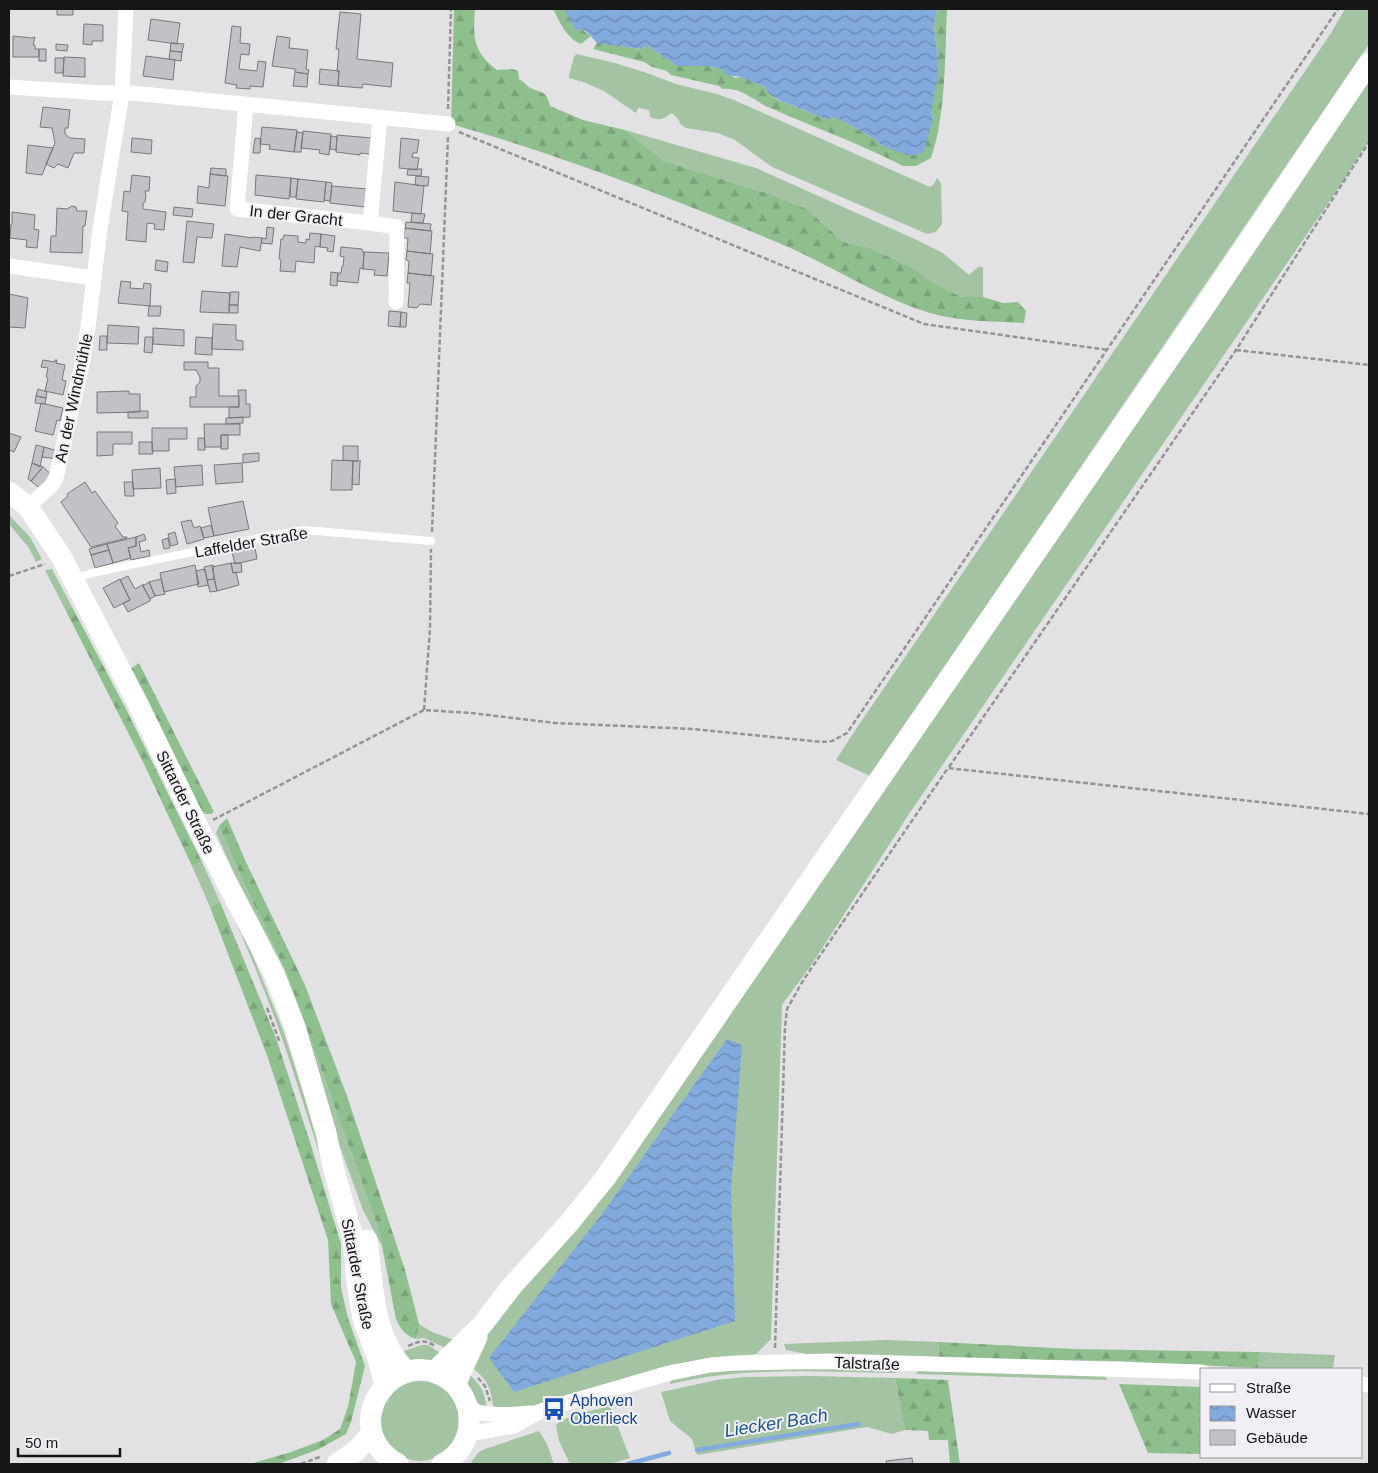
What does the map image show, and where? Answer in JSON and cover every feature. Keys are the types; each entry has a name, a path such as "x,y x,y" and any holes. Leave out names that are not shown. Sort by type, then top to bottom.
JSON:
{"main road":[{"path":"434,1372 457,1361 512,1286 570,1223 606,1177 1203,310 1369,63"},
{"name":"Sittarder Straße","path":"9,492 28,507 74,579 199,829 274,973 295,1027 326,1133 333,1168 353,1238 363,1319 378,1359 384,1385"},
{"name":"Sittarder Straße","path":"326,1133 342,1164 362,1219 379,1325 390,1353 407,1372"},
{"path":"455,1385 457,1361"},
{"path":"392,1460 375,1441 372,1433 371,1411 374,1401 384,1385 392,1378 407,1372 424,1370 447,1378 455,1385 466,1400 469,1410 470,1424 464,1443 456,1454 443,1464"},
{"path":"333,1459 356,1451 372,1433"},
{"path":"361,1464 392,1460"}],"street":[{"name":"An der Windmühle","path":"28,507 51,486 56,478 83,360 100,229 122,93 126,9"},
{"path":"9,87 122,93 246,104 448,126"},
{"name":"In der Gracht","path":"246,104 237,209 397,227 396,302"},
{"path":"370,223 380,118"},
{"path":"9,266 94,278"},
{"name":"Talstraße","path":"468,1434 514,1426 539,1412 578,1398 666,1374 710,1365 774,1362 949,1364 1200,1372"},
{"name":"Talstraße","path":"469,1410 491,1415 510,1416 539,1412"}],"lane":[{"name":"Laffelder Straße","path":"74,579 92,573 274,534 304,530 431,541"}],"path":[{"path":"424,710 430,629 431,541 434,520 451,9"},
{"path":"199,829 229,811 424,710 471,713 555,723 693,729 822,742 832,741 847,733 1338,9"},
{"path":"448,126 924,324 1108,350"},
{"path":"774,1362 784,1037 787,1009 804,979 1236,350 1369,142"},
{"path":"1236,350 1369,365"},
{"path":"9,576 62,558"},
{"path":"948,768 1369,814"},
{"path":"266,1005 283,1051"},
{"path":"390,1353 420,1341 428,1342 476,1375 485,1386 491,1415"},
{"path":"301,1464 333,1459"}],"green space":[{"path":"454,9 475,9 474,28 476,43 483,57 497,70 512,69 518,71 519,79 529,87 545,94 550,106 583,120 625,130 664,161 773,195 807,209 843,242 870,248 915,269 927,279 961,297 983,297 1003,303 1018,302 1026,311 1024,323 977,321 930,313 891,298 798,251 698,210 576,164 451,124"},
{"path":"553,9 564,9 576,30 581,29 591,36 581,44 571,38"},
{"path":"937,9 947,9 940,123 931,158 916,166 903,166 853,142 768,107 741,92 671,75 667,71 652,67 644,62 593,49 597,43 640,49 648,46 677,66 707,66 722,69 735,78 741,77 765,87 769,94 778,100 826,119 837,118 875,139 882,146 933,118 931,111 938,60 934,26"},
{"path":"1345,9 1369,9 1369,44 870,776 836,760 1331,33"},
{"path":"576,54 615,63 676,84 734,100 930,187 937,178 941,183 942,224 936,232 927,234 772,167 735,140 718,133 686,128 680,124 679,120 672,113 659,119 650,117 649,110 638,108 636,113 604,91 569,78"},
{"path":"1369,68 1369,140 1342,183 911,811 812,964 782,1005 771,1339 756,1354 673,1364 514,1411 494,1411 488,1385 481,1375 469,1366 488,1333"},
{"path":"625,130 756,168 943,253 969,275 978,267 983,267 983,297 961,297 927,279 915,269 870,248 843,242 807,209 773,195 664,161"},
{"path":"9,515 30,537 42,559 36,562 29,548 9,524"},
{"path":"52,569 72,607 65,609 45,570"},
{"path":"64,574 95,629 199,834 246,939 283,1030 344,1216 350,1243 352,1289 358,1319 373,1357 368,1354 351,1303 346,1243 339,1210 283,1041 260,980 235,921 180,804 62,575"},
{"path":"72,607 125,707 202,862 192,866 143,762 65,609"},
{"path":"139,663 214,812 211,814 205,814 201,810 130,669"},
{"path":"227,818 305,985 347,1096 405,1270 419,1324 416,1339 404,1332 396,1319 377,1225 286,971 219,826"},
{"path":"219,826 286,971 377,1225 382,1246 363,1210 268,949 216,833"},
{"path":"202,862 220,902 210,907 192,866"},
{"path":"220,902 276,1038 310,1142 341,1244 341,1288 348,1318 365,1366 351,1422 346,1434 319,1449 279,1464 250,1464 323,1440 340,1429 348,1407 356,1362 331,1304 328,1240 268,1058 210,907"},
{"path":"419,1324 432,1332 457,1341 450,1350 424,1338 416,1339"},
{"path":"886,1340 939,1342 938,1359 816,1356 786,1350 784,1344"},
{"path":"939,1342 1074,1349 1260,1352 1258,1368 1117,1361 938,1359"},
{"path":"422,1345 428,1345 445,1356 439,1360 413,1362 398,1353"},
{"path":"1260,1352 1335,1355 1333,1368 1258,1368"},
{"path":"736,1369 897,1370 897,1373 755,1372 698,1378 670,1384 671,1380"},
{"path":"919,1371 1105,1375 1107,1380 915,1374"},
{"path":"467,1372 482,1389 487,1410 471,1394 467,1383"},
{"path":"743,1377 895,1378 905,1430 892,1434 867,1427 697,1455 692,1439 670,1421 661,1392 717,1380"},
{"path":"895,1378 948,1380 960,1464 950,1464 948,1440 929,1440 928,1431 905,1430"},
{"path":"420,1381 435,1384 448,1393 457,1406 460,1421 457,1436 448,1449 435,1458 420,1461 405,1458 392,1449 383,1436 380,1421 383,1406 392,1393 405,1384"},
{"path":"1119,1384 1200,1387 1200,1454 1148,1453"},
{"path":"610,1406 630,1458 610,1464 570,1464 559,1441 556,1425 575,1415"},
{"path":"539,1431 547,1444 554,1464 470,1464 482,1450"}],"water":[{"path":"564,9 937,9 934,26 938,60 937,82 931,111 933,118 924,151 917,155 908,155 882,146 875,139 837,118 826,119 781,101 769,94 765,87 741,77 726,75 722,69 707,66 677,66 648,46 644,46 641,49 597,43 587,32 581,29 576,31"},
{"path":"727,1039 742,1045 731,1189 735,1321 514,1392 489,1358 605,1210"}],"building":[{"path":"57,9 73,9 73,15 57,15"},
{"path":"340,12 361,14 357,59 393,63 391,87 363,84 362,88 338,86 339,49 336,49"},
{"path":"151,19 180,23 177,44 148,40"},
{"path":"84,24 103,25 103,41 92,41 92,45 83,44"},
{"path":"232,26 241,27 240,43 250,44 249,55 241,54 239,69 257,71 258,61 266,62 263,87 250,86 250,89 236,88 237,85 225,83"},
{"path":"13,36 35,37 33,45 35,45 35,49 39,49 39,57 13,57"},
{"path":"277,36 290,38 289,48 308,50 306,69 309,70 308,74 295,72 295,69 272,66"},
{"path":"171,43 184,44 182,52 170,51"},
{"path":"56,44 68,45 67,51 56,50"},
{"path":"39,49 46,49 46,61 39,61"},
{"path":"170,51 182,52 181,61 169,59"},
{"path":"146,56 175,60 173,80 143,76"},
{"path":"64,57 85,58 85,77 63,76"},
{"path":"55,58 64,58 63,73 55,73"},
{"path":"320,69 339,71 338,86 319,84"},
{"path":"295,72 308,74 307,87 293,86"},
{"path":"43,107 70,110 68,128 65,128 65,134 70,138 85,139 84,153 74,153 68,168 58,164 54,168 46,164 55,143 52,128 40,127"},
{"path":"262,127 297,130 294,152 269,149 270,145 260,144"},
{"path":"303,131 331,134 329,155 319,153 320,150 301,148"},
{"path":"297,132 303,133 301,152 294,152"},
{"path":"337,135 372,138 370,154 360,153 360,155 336,152"},
{"path":"331,136 337,137 336,150 330,149"},
{"path":"132,138 152,140 151,154 131,152"},
{"path":"255,138 261,139 260,153 253,153"},
{"path":"401,138 419,140 417,153 413,153 412,157 419,158 417,170 399,168"},
{"path":"28,145 53,148 42,175 26,173"},
{"path":"211,168 226,169 226,176 210,174"},
{"path":"408,169 422,169 421,176 407,175"},
{"path":"210,174 228,176 225,206 197,203 198,186 209,188"},
{"path":"132,175 150,177 149,191 145,191 143,209 166,212 164,230 154,229 155,224 147,223 146,242 126,240 128,212 122,211 124,191 130,192"},
{"path":"256,175 291,178 289,199 255,195"},
{"path":"416,176 429,177 428,186 415,185"},
{"path":"291,178 298,179 296,197 290,197"},
{"path":"298,179 326,182 324,202 296,199"},
{"path":"326,182 332,183 330,201 324,200"},
{"path":"395,182 424,186 421,214 393,211"},
{"path":"332,186 367,189 365,207 330,203"},
{"path":"72,206 76,207 77,211 87,211 85,226 83,226 82,253 50,252 51,236 56,236 57,208 67,209"},
{"path":"174,207 193,209 192,217 173,215"},
{"path":"12,212 35,215 34,229 39,230 37,248 26,247 27,240 10,238"},
{"path":"412,213 425,214 423,223 411,222"},
{"path":"187,221 214,224 212,238 197,237 194,263 183,262"},
{"path":"406,222 431,224 430,231 405,228"},
{"path":"267,227 274,228 272,244 261,243 262,238 266,239"},
{"path":"405,228 432,231 430,254 407,251 408,238 404,238"},
{"path":"310,233 321,234 320,247 315,246 314,263 296,261 295,272 280,271 281,239 283,239 284,235 298,236 298,242 306,243 306,239 309,240"},
{"path":"225,234 262,238 260,251 240,247 237,267 222,266"},
{"path":"321,234 335,236 333,252 327,251 328,248 320,247"},
{"path":"341,247 362,249 364,252 363,269 360,268 358,283 337,281 338,273 341,273 343,266 344,257 340,256"},
{"path":"407,251 433,254 431,276 408,273 409,261 406,260"},
{"path":"364,252 389,253 387,276 374,275 375,270 363,269"},
{"path":"156,260 168,262 167,272 155,270"},
{"path":"331,272 338,273 337,286 330,285"},
{"path":"408,273 434,276 431,305 420,304 417,308 408,307 410,283 407,283"},
{"path":"121,281 131,282 130,288 143,289 144,283 151,284 150,306 118,303"},
{"path":"202,291 230,293 229,313 200,312"},
{"path":"230,292 239,292 238,305 229,305"},
{"path":"9,294 28,298 25,328 9,327"},
{"path":"229,305 238,305 238,313 229,313"},
{"path":"149,306 161,306 160,316 148,316"},
{"path":"389,311 401,312 400,327 388,326"},
{"path":"401,312 407,313 406,327 400,327"},
{"path":"213,324 236,325 236,340 243,341 243,350 212,349"},
{"path":"108,325 139,327 138,344 107,343"},
{"path":"153,328 184,330 184,346 153,344"},
{"path":"100,336 107,336 107,350 99,350"},
{"path":"145,337 153,337 152,353 144,352"},
{"path":"196,337 212,338 212,355 195,354"},
{"path":"43,360 55,362 57,360 56,363 65,365 62,380 66,381 63,395 45,391 48,368 41,367"},
{"path":"184,362 208,362 208,368 219,368 219,396 239,396 239,407 190,407 190,397 196,397 196,386 200,382 200,377 196,370 184,370"},
{"path":"38,389 47,392 46,398 36,396"},
{"path":"238,390 246,390 246,404 250,404 250,417 229,418 229,407 239,407"},
{"path":"129,391 129,394 140,394 140,412 97,413 97,392"},
{"path":"36,396 46,398 45,404 35,403"},
{"path":"41,403 63,408 60,421 57,420 53,435 35,431"},
{"path":"148,411 148,418 128,418 128,412"},
{"path":"243,417 243,423 226,424 226,418"},
{"path":"204,424 240,424 240,435 221,435 221,447 205,447"},
{"path":"152,428 187,428 187,439 169,439 169,451 152,451"},
{"path":"97,432 132,432 132,444 113,444 113,455 97,456"},
{"path":"9,433 21,437 14,452 9,450"},
{"path":"221,435 228,435 228,449 221,449"},
{"path":"198,438 204,438 205,450 198,450"},
{"path":"139,442 152,442 153,454 139,454"},
{"path":"36,445 44,447 40,467 32,463"},
{"path":"343,446 358,446 358,461 343,460"},
{"path":"44,447 58,451 57,459 42,457"},
{"path":"259,453 259,461 243,463 243,454"},
{"path":"332,460 353,461 352,490 331,490"},
{"path":"353,461 361,461 359,485 352,484"},
{"path":"32,463 43,467 31,481 28,479"},
{"path":"242,463 243,482 216,484 214,465"},
{"path":"202,465 203,485 176,487 174,467"},
{"path":"43,467 54,477 43,491 31,481"},
{"path":"160,468 161,488 133,489 132,470"},
{"path":"175,479 176,493 167,494 166,480"},
{"path":"85,482 92,493 95,491 118,523 115,526 123,537 127,538 91,547 61,502 68,496 67,494"},
{"path":"124,482 133,482 134,496 125,496"},
{"path":"243,501 249,529 214,536 208,508"},
{"path":"191,520 194,528 200,526 204,539 187,544 181,522"},
{"path":"211,525 214,536 204,538 201,528"},
{"path":"175,532 178,544 171,546 168,534"},
{"path":"144,534 146,540 139,542 141,552 149,550 150,556 131,560 128,548 136,546 136,537"},
{"path":"136,537 136,546 128,548 131,558 113,563 107,544"},
{"path":"168,538 170,548 164,549 162,540"},
{"path":"107,544 109,550 91,555 89,549"},
{"path":"255,548 257,559 235,564 232,552"},
{"path":"109,550 113,563 95,568 91,555"},
{"path":"231,563 233,573 236,572 239,585 217,591 212,567"},
{"path":"231,563 241,563 242,572 233,573"},
{"path":"195,565 199,584 164,592 160,573"},
{"path":"213,565 214,579 207,580 204,567"},
{"path":"205,569 208,585 198,587 196,571"},
{"path":"128,576 135,589 144,584 143,586 150,601 128,612 123,603 130,600 120,580"},
{"path":"120,579 130,600 114,608 103,588"},
{"path":"161,579 165,594 155,596 149,582"},
{"path":"214,579 217,591 210,592 207,580"},
{"path":"149,582 155,596 150,599 143,586"},
{"path":"912,1458 913,1464 887,1464 886,1461"}],"waterway":[{"name":"Liecker Bach","path":"697,1450 859,1424"},
{"name":"Liecker Bach","path":"628,1464 669,1453"}],"place":[{"name":"Aphoven Oberlieck","path":"554,1409"}]}
